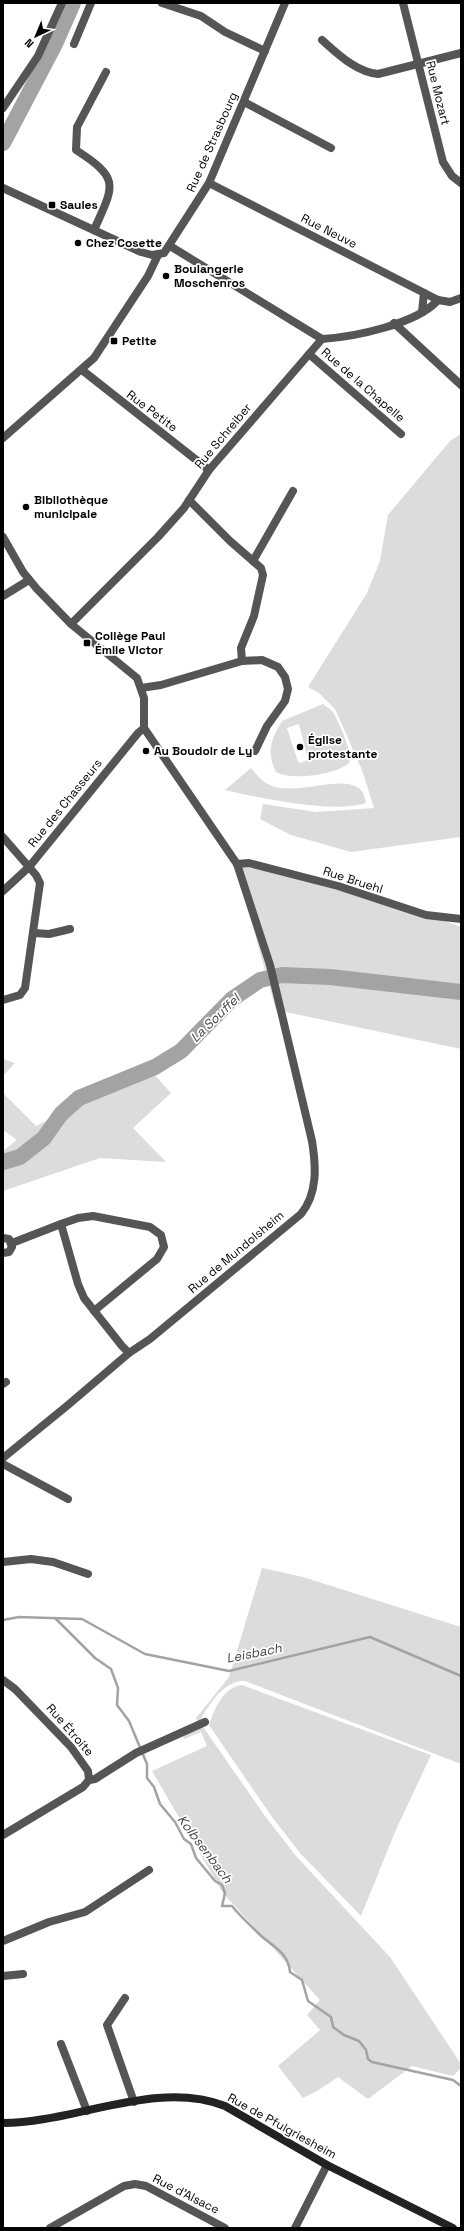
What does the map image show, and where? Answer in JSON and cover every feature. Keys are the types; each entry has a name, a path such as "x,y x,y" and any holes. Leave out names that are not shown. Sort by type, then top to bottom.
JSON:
{"main road":[{"name":"Rue de Pfulgriesheim","path":"3,2123 47,2119 134,2102 189,2098 209,2100 225,2106 327,2165 453,2228"}],"street":[{"path":"3,108 38,56 62,3"},
{"path":"74,44 91,3"},
{"path":"162,3 201,16 225,32 265,51"},
{"name":"Rue de Strasbourg","path":"158,255 164,253 170,246 209,183 285,3"},
{"name":"Rue Mozart","path":"403,3 443,162 452,176 461,183"},
{"path":"322,40 345,60 373,74 386,74 461,53"},
{"path":"94,230 110,195 111,185 107,176 98,164 76,150 77,127 106,72"},
{"path":"244,102 331,148"},
{"name":"Rue Neuve","path":"209,183 438,300"},
{"path":"3,188 141,252 158,255 152,270 104,346 82,370 3,438"},
{"path":"170,246 322,339 349,337 394,323 430,309 438,300 450,302 461,298"},
{"path":"422,312 424,293"},
{"path":"394,323 461,385"},
{"name":"Rue Schreiber","path":"71,624 158,537 189,500 209,470 322,339"},
{"name":"Rue de la Chapelle","path":"309,354 401,434"},
{"name":"Rue Petite","path":"82,370 209,470"},
{"path":"253,561 293,491"},
{"path":"189,500 261,568 263,575 254,616 241,648 242,661"},
{"path":"3,537 29,580 71,624 127,668 137,678 142,688 144,728"},
{"path":"3,596 29,580"},
{"path":"142,688 161,685 242,661 262,660 278,667 285,677 288,689 285,701 267,726 255,751"},
{"name":"Rue de Mundolsheim","path":"3,1458 68,1405 129,1352 150,1339 301,1214 310,1200 314,1182 313,1147 276,985 237,864 144,728"},
{"name":"Rue des Chasseurs","path":"3,891 29,867 138,733 144,728"},
{"path":"3,837 36,875 40,883 25,988 20,995 3,1000"},
{"name":"Rue Bruehl","path":"237,864 249,863 338,886 426,915 461,919"},
{"path":"34,933 49,934 70,928"},
{"path":"12,1243 78,1218 93,1216 150,1227 161,1235 164,1247 157,1259 94,1311"},
{"path":"61,1224 78,1284 84,1298 122,1346 129,1352"},
{"path":"3,1238 9,1239 12,1243"},
{"path":"3,1253 11,1250 12,1243"},
{"path":"3,1464 68,1499"},
{"path":"3,1562 31,1559 53,1562 88,1574"},
{"name":"Rue Étroite","path":"3,1680 21,1694 71,1747 88,1771 89,1780"},
{"path":"3,1835 83,1787 89,1780 95,1779 140,1752 205,1722"},
{"path":"3,1941 49,1922 85,1912 149,1870"},
{"path":"3,1976 23,1974"},
{"path":"125,1998 107,2025 134,2102"},
{"path":"61,2044 86,2111"},
{"path":"295,2228 327,2165"},
{"name":"Rue d'Alsace","path":"50,2228 124,2186 135,2184 146,2186 215,2226 225,2228"}],"shaded area":[{"path":"461,434 461,837 351,852 291,835 260,819 263,804 316,812 374,808 362,770 335,709 319,693 308,687 367,593 380,561 388,515 450,441"},
{"path":"323,704 333,712 342,730 349,752 349,763 334,771 313,775 292,776 283,775 276,772 271,758 271,746 282,721","holes":["299,724 308,760 300,763 298,762 287,728"]},
{"path":"251,768 266,783 282,788 340,783 349,784 361,790 366,803 352,806 316,806 276,801 225,790"},
{"path":"236,866 285,868 384,898 461,927 461,1049 276,1010"},
{"path":"3,1059 15,1063 3,1076"},
{"path":"153,1073 171,1093 133,1128 166,1162 100,1158 3,1191 3,1151 17,1140 3,1130 3,1093 36,1126 108,1089"},
{"path":"262,1568 303,1577 461,1627 461,1764 245,1681 237,1682 223,1689 211,1702 198,1724 196,1718 229,1677"},
{"path":"242,1685 431,1755 395,1832 361,1916 300,1853 272,1817 209,1725 220,1700 230,1690"},
{"path":"201,1724 265,1816 296,1856 390,1957 461,2064 461,2068 453,2076 412,2066 368,2099 338,2077 317,2091 303,2098 278,2066 320,2030 307,2015 320,2000 223,1893 152,1771 207,1746 201,1732 184,1739 182,1733"}],"waterway":[{"name":"La Souffel","path":"3,143 55,44 73,3"},
{"name":"La Souffel","path":"3,1162 20,1157 44,1138 61,1114 79,1098 155,1067 181,1051 232,999 260,980 282,975 330,977 461,992"},
{"name":"Leisbach","path":"3,1620 19,1617 82,1619 145,1654 229,1671 370,1637 461,1676"},
{"name":"Kolbsenbach","path":"55,1618 95,1658 111,1669 118,1688 117,1705 129,1721 147,1764 147,1778 154,1787 160,1804 175,1822 184,1839 191,1844 196,1858 215,1881 222,1885 225,1893 222,1906 232,1906 241,1917 282,1954 289,1965 290,1972 302,1980 308,2001 331,2017 333,2027 344,2035 359,2041 366,2050 368,2059 372,2062 453,2080 461,2086"}],"place":[{"name":"Saules","path":"52,205"},
{"name":"Chez Cosette","path":"78,243"},
{"name":"Boulangerie Moschenros","path":"166,276"},
{"name":"Petite","path":"114,341"},
{"name":"Bibliothèque municipale","path":"26,507"},
{"name":"Collège Paul Émile Victor","path":"87,643"},
{"name":"Église protestante","path":"300,747"},
{"name":"Au Boudoir de Ly","path":"146,751"}]}
